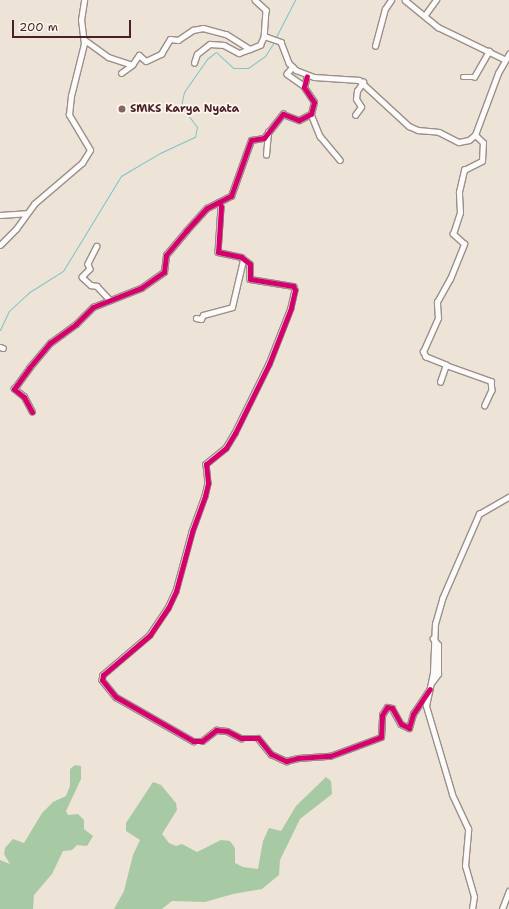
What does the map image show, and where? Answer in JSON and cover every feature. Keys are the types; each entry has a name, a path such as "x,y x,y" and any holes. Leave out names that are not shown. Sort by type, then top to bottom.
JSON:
{"street":[{"path":"0,245 16,229 26,213 82,163 90,150 69,115 85,40 81,20 84,0"},
{"path":"194,63 197,54 210,44 224,45 239,53 260,45 266,36 266,10 255,0"},
{"path":"375,46 384,12 391,0"},
{"path":"405,0 425,15 438,28 504,59"},
{"path":"425,15 436,0"},
{"path":"121,73 132,65 139,54 144,61 147,61 161,54 170,40 178,40 189,31 203,28 226,34 250,49"},
{"path":"266,36 279,41 293,67 307,76 358,79 363,82 400,120 413,128 439,132 459,142 469,140 475,135 504,59 509,54"},
{"path":"85,40 108,57 132,65"},
{"path":"462,77 474,77 488,51"},
{"path":"293,67 287,74 304,85 314,102 310,114 320,136 340,160"},
{"path":"304,85 307,76"},
{"path":"355,115 361,107 356,99 356,91 363,82"},
{"path":"32,412 24,397 14,389 22,376 56,338 76,324 93,307 141,288 162,273 168,252 205,210 231,196 251,140 263,138 284,113 299,120 310,114"},
{"path":"266,155 268,132"},
{"path":"475,135 483,143 482,161 464,170 459,197 460,213 453,234 464,244 450,280 437,302 438,318 423,352 426,357 491,381 492,390 485,404"},
{"path":"219,202 221,207 217,251 237,255 250,264 250,279 293,286 295,290 291,308 269,364 236,433 226,448 206,464 208,483 205,496 192,532 176,591 150,634 103,675 102,680 116,697 193,741 202,740 216,730 227,731 241,738 258,738 270,754 286,761 298,758 330,756 381,738 382,715 387,707 392,708 401,724 409,728 413,714 430,689"},
{"path":"0,215 26,213"},
{"path":"97,246 88,264 90,269 82,277 91,285 97,286 110,300"},
{"path":"196,318 201,319 203,314 232,307 243,260"},
{"path":"440,382 446,365"},
{"path":"472,909 474,898 465,870 468,829 452,794 441,752 427,715 426,700 432,682 433,639 442,599 475,519 483,510 509,497"},
{"path":"502,909 509,890"}],"green space":[{"path":"75,765 81,766 81,779 66,811 68,815 78,814 84,820 84,829 93,836 87,846 77,845 72,850 63,851 52,874 34,895 33,909 0,909 0,860 10,864 4,854 5,848 13,839 24,843 42,813 53,802 66,796 70,786 70,769"},
{"path":"326,777 331,781 332,794 300,819 280,860 279,875 262,889 233,894 205,902 172,901 162,909 114,909 124,891 133,855 140,840 126,831 126,823 153,782 161,785 176,803 177,810 162,834 169,843 176,846 182,844 197,852 221,840 230,841 235,848 235,863 243,867 258,869 263,841 269,828 281,831 296,806"}],"waterway":[{"path":"275,39 295,0"},
{"path":"0,330 9,311 28,293 63,271 121,176 160,153 195,137 197,127 181,106 184,92 207,59 216,52 233,68 248,68 265,56 274,42"}],"cycle path":[{"path":"32,412 24,397 14,389 29,368 50,343 76,324 93,307 141,288 164,272 166,255 186,231 207,208 231,196 251,140 264,138 283,114 299,120 311,114 314,102 304,87 307,76"},
{"path":"219,202 221,207 218,252 241,257 250,264 250,279 293,286 295,290 291,308 269,364 235,433 226,448 206,464 208,483 205,496 192,532 176,591 168,608 150,635 103,675 102,680 116,697 193,741 202,741 216,730 227,731 241,738 258,738 271,754 286,761 298,758 330,756 381,737 382,715 387,707 392,708 401,724 409,728 413,714 430,689"}],"place":[{"name":"SMKS Karya Nyata","path":"122,109"}]}
